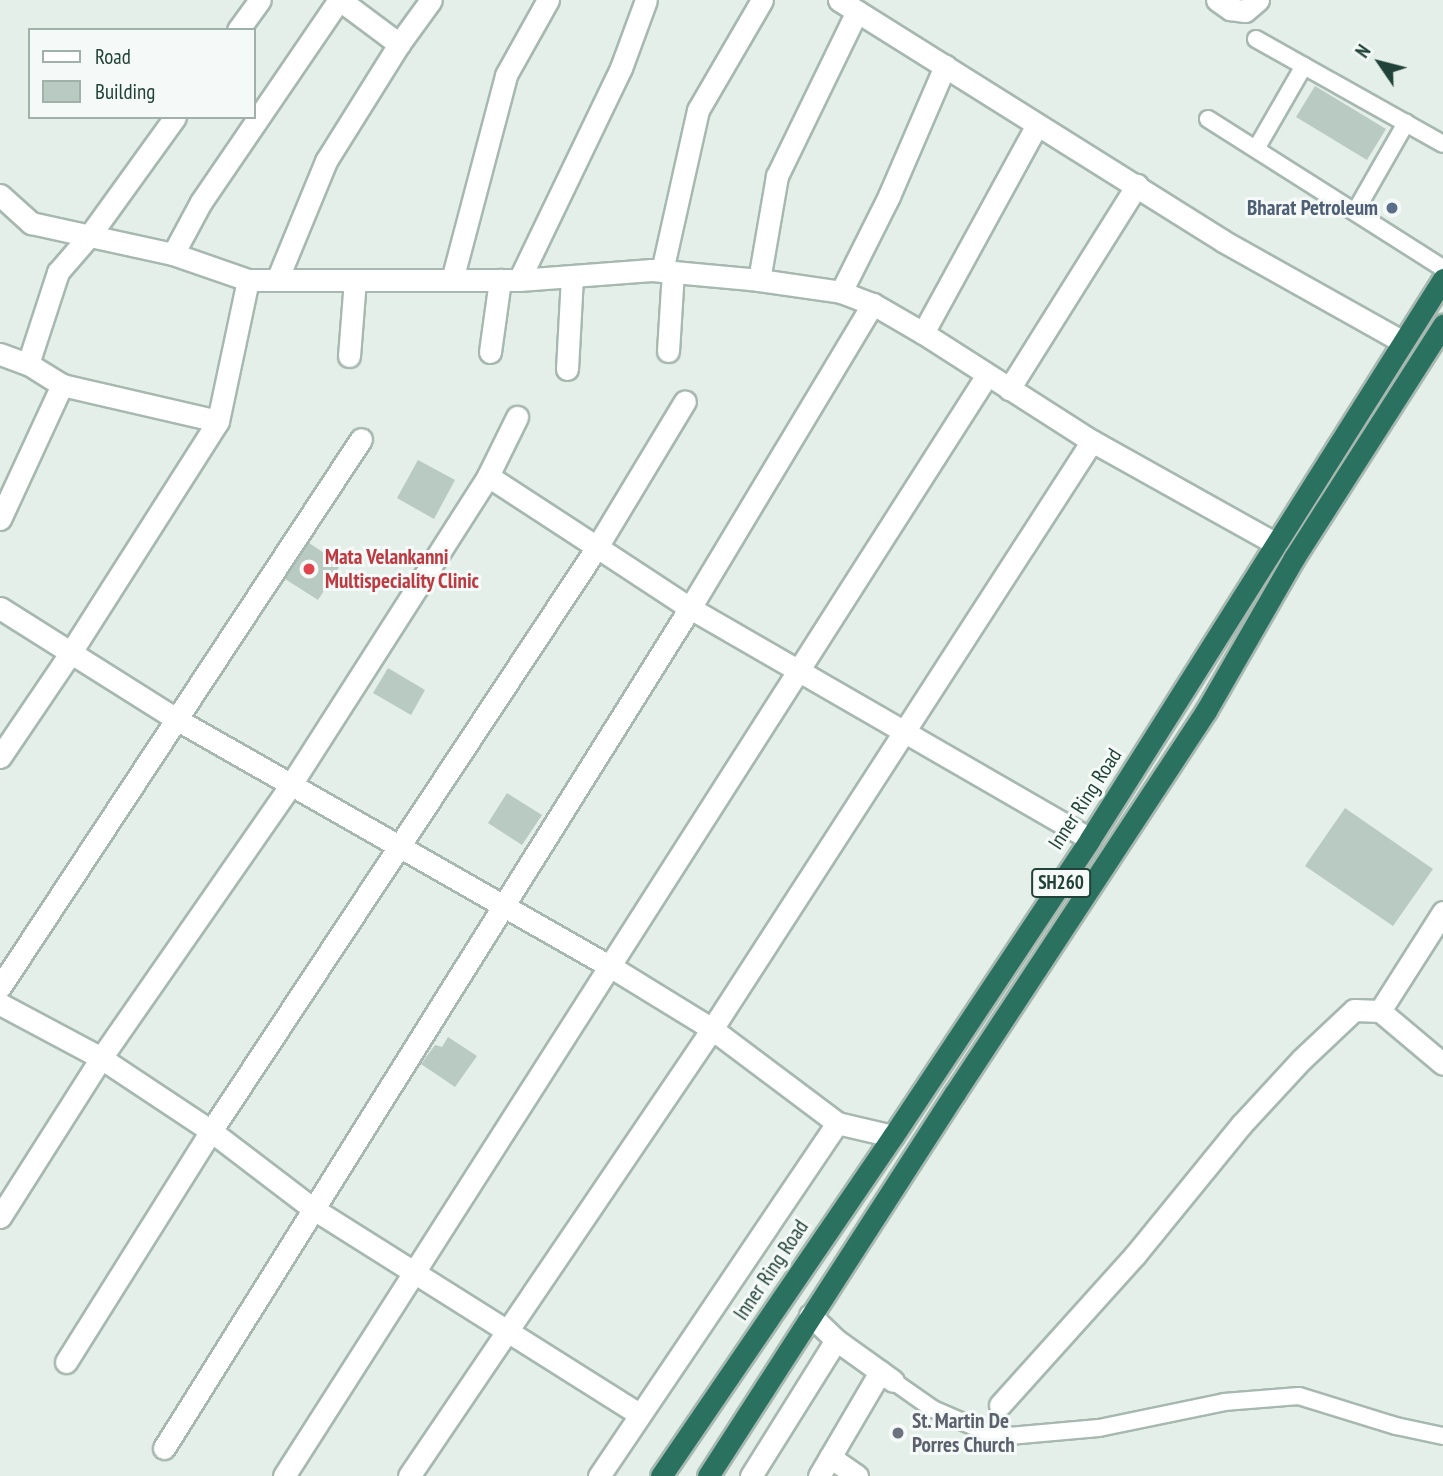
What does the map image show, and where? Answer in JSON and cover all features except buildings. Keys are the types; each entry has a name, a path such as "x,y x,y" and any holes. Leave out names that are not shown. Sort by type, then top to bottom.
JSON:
{"highway":[{"name":"Inner Ring Road","path":"661,1476 893,1136 1090,839 1443,279"},
{"path":"708,1476 810,1314 1206,711 1294,558 1443,325"}],"street":[{"path":"239,28 260,0"},
{"path":"173,254 201,202 340,0 399,44"},
{"path":"277,279 326,161 399,44 431,0"},
{"path":"452,280 506,75 548,0"},
{"path":"490,352 510,280 621,68 646,0"},
{"path":"668,351 667,272 698,110 762,0"},
{"path":"839,0 1223,241 1403,342"},
{"path":"1217,0 1230,9 1245,11 1258,0"},
{"path":"758,279 777,176 857,11"},
{"path":"841,292 888,196 945,66"},
{"path":"28,364 58,272 90,235 174,119"},
{"path":"923,333 1037,125"},
{"path":"1009,389 1137,185"},
{"path":"0,195 31,223 173,254 248,280 510,280 667,272 758,279 841,292 873,304 1092,441 1276,544"},
{"path":"566,369 572,276"},
{"path":"0,757 71,652 218,421 248,280"},
{"path":"349,356 355,280"},
{"path":"164,1448 690,608 873,304"},
{"path":"0,354 28,364 62,385 218,421"},
{"path":"284,1476 797,668 987,375"},
{"path":"0,519 62,385"},
{"path":"66,1362 211,1131 400,849 597,547 685,401"},
{"path":"0,1217 101,1058 290,786 488,476 517,417"},
{"path":"0,986 361,439"},
{"path":"409,1476 506,1329 712,1029 1092,441"},
{"path":"488,476 690,608 1090,839"},
{"path":"0,608 176,719 290,786 608,965 712,1029 838,1123 893,1136"},
{"path":"1380,1010 1443,912"},
{"path":"0,1004 101,1058 211,1131 312,1208 414,1269 639,1414"},
{"path":"1000,1405 1135,1255 1241,1125 1301,1060 1354,1010 1380,1010 1443,1064"},
{"path":"599,1476 838,1123"},
{"path":"810,1314 836,1340 887,1377 819,1476"},
{"path":"751,1476 836,1340"},
{"path":"830,1457 856,1476"}],"lane":[{"path":"1256,39 1443,144"},
{"path":"1256,149 1304,66"},
{"path":"1208,119 1443,268"},
{"path":"1355,212 1406,123"},
{"path":"887,1377 933,1409 999,1437 1100,1428 1224,1402 1299,1396 1396,1426 1443,1436"}],"place":[{"name":"Bharat Petroleum","path":"1392,208"},
{"name":"Mata Velankanni Multispeciality Clinic","path":"309,569"},
{"name":"St. Martin De Porres Church","path":"898,1433"}]}
